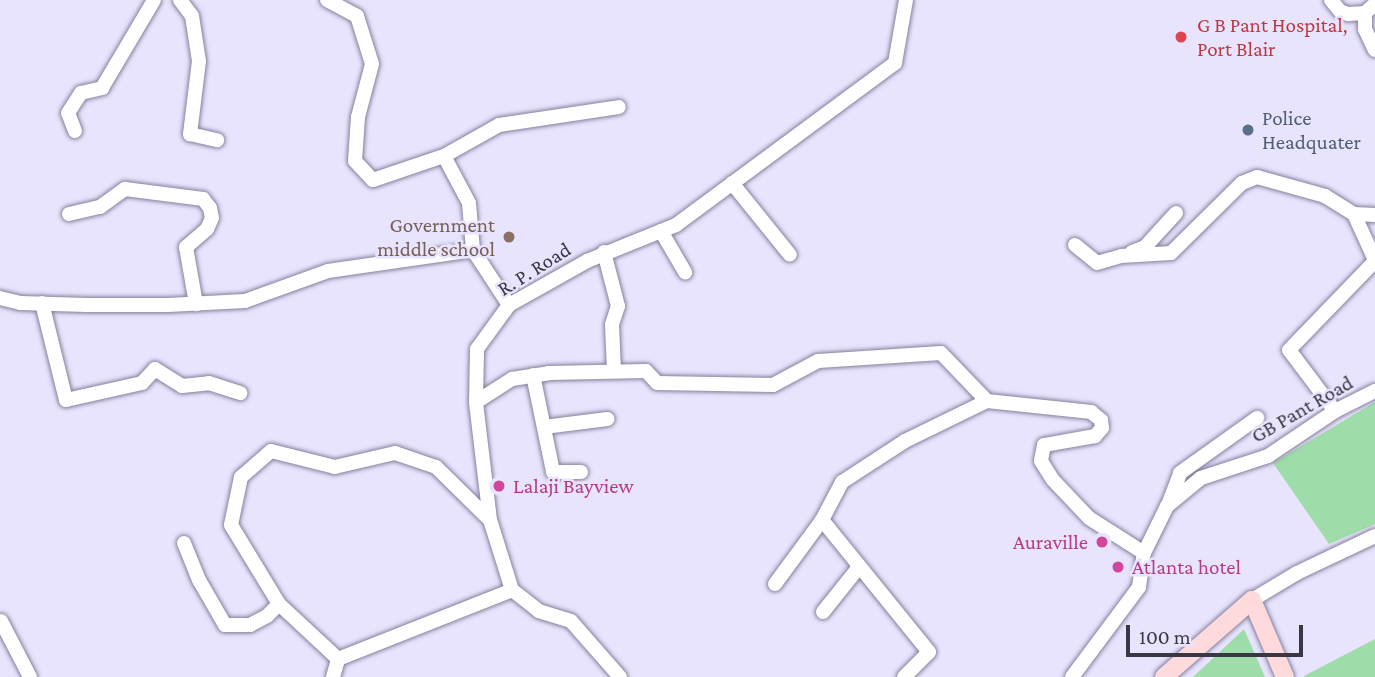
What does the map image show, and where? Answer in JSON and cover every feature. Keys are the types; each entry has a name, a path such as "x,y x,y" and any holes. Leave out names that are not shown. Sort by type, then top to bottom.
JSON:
{"main road":[{"path":"1164,677 1252,600 1285,677"}],"street":[{"path":"75,131 68,113 81,93 102,88 154,0"},
{"path":"180,0 192,16 199,61 190,134 217,140"},
{"path":"327,0 357,16 372,64 358,117 355,161 373,180 444,156 499,125 619,107"},
{"name":"R. P. Road","path":"512,590 490,520 476,402 477,349 509,305 604,252 676,225 895,62 906,0"},
{"path":"1331,0 1340,11 1348,14 1370,9 1370,27 1375,50"},
{"path":"444,156 469,203 473,250 509,305"},
{"path":"1121,256 1171,253 1242,183 1257,177 1325,196 1354,214 1375,215"},
{"path":"732,183 790,255"},
{"path":"69,214 100,207 125,189 203,199 212,218 207,229 186,247 196,304"},
{"path":"1075,245 1097,263 1121,256 1145,247 1176,213"},
{"path":"1335,411 1289,350 1375,260 1354,214"},
{"path":"661,231 685,272"},
{"path":"0,298 42,303 196,304 245,301 328,271 473,250"},
{"path":"604,252 618,306 612,325 614,372"},
{"path":"42,303 66,400 142,383 155,369 182,386 209,383 240,393"},
{"path":"476,402 512,379 533,375 646,371 657,383 773,385 818,361 941,354 987,401"},
{"path":"533,375 553,472 581,472"},
{"name":"GB Pant Road","path":"1072,677 1139,587 1144,553 1167,506 1201,478 1268,456 1335,411 1375,391"},
{"path":"775,584 822,520 842,482 905,440 987,401 1091,412 1101,420 1102,428 1095,436 1044,445 1041,461 1053,480 1088,518 1144,553"},
{"path":"1167,506 1180,474 1257,418"},
{"path":"544,427 607,419"},
{"path":"338,659 279,604 231,525 241,477 271,451 335,467 395,453 436,467 490,520"},
{"path":"822,520 929,652 904,677"},
{"path":"1252,600 1297,573 1375,536"},
{"path":"184,543 199,580 225,625 250,625 267,616 279,604"},
{"path":"823,612 859,567"},
{"path":"338,659 512,590 539,611 571,621 620,677"},
{"path":"1,621 30,677"},
{"path":"333,677 338,659"}],"green space":[{"path":"1375,402 1375,524 1329,544 1273,463"},
{"path":"1244,629 1265,677 1193,677"},
{"path":"1375,639 1375,677 1304,677 1304,676"}],"place":[{"name":"G B Pant Hospital, Port Blair","path":"1181,37"},
{"name":"Police Headquater","path":"1248,130"},
{"name":"Government middle school","path":"509,237"},
{"name":"Lalaji Bayview","path":"499,486"},
{"name":"Auraville","path":"1102,542"},
{"name":"Atlanta hotel","path":"1118,567"}]}
